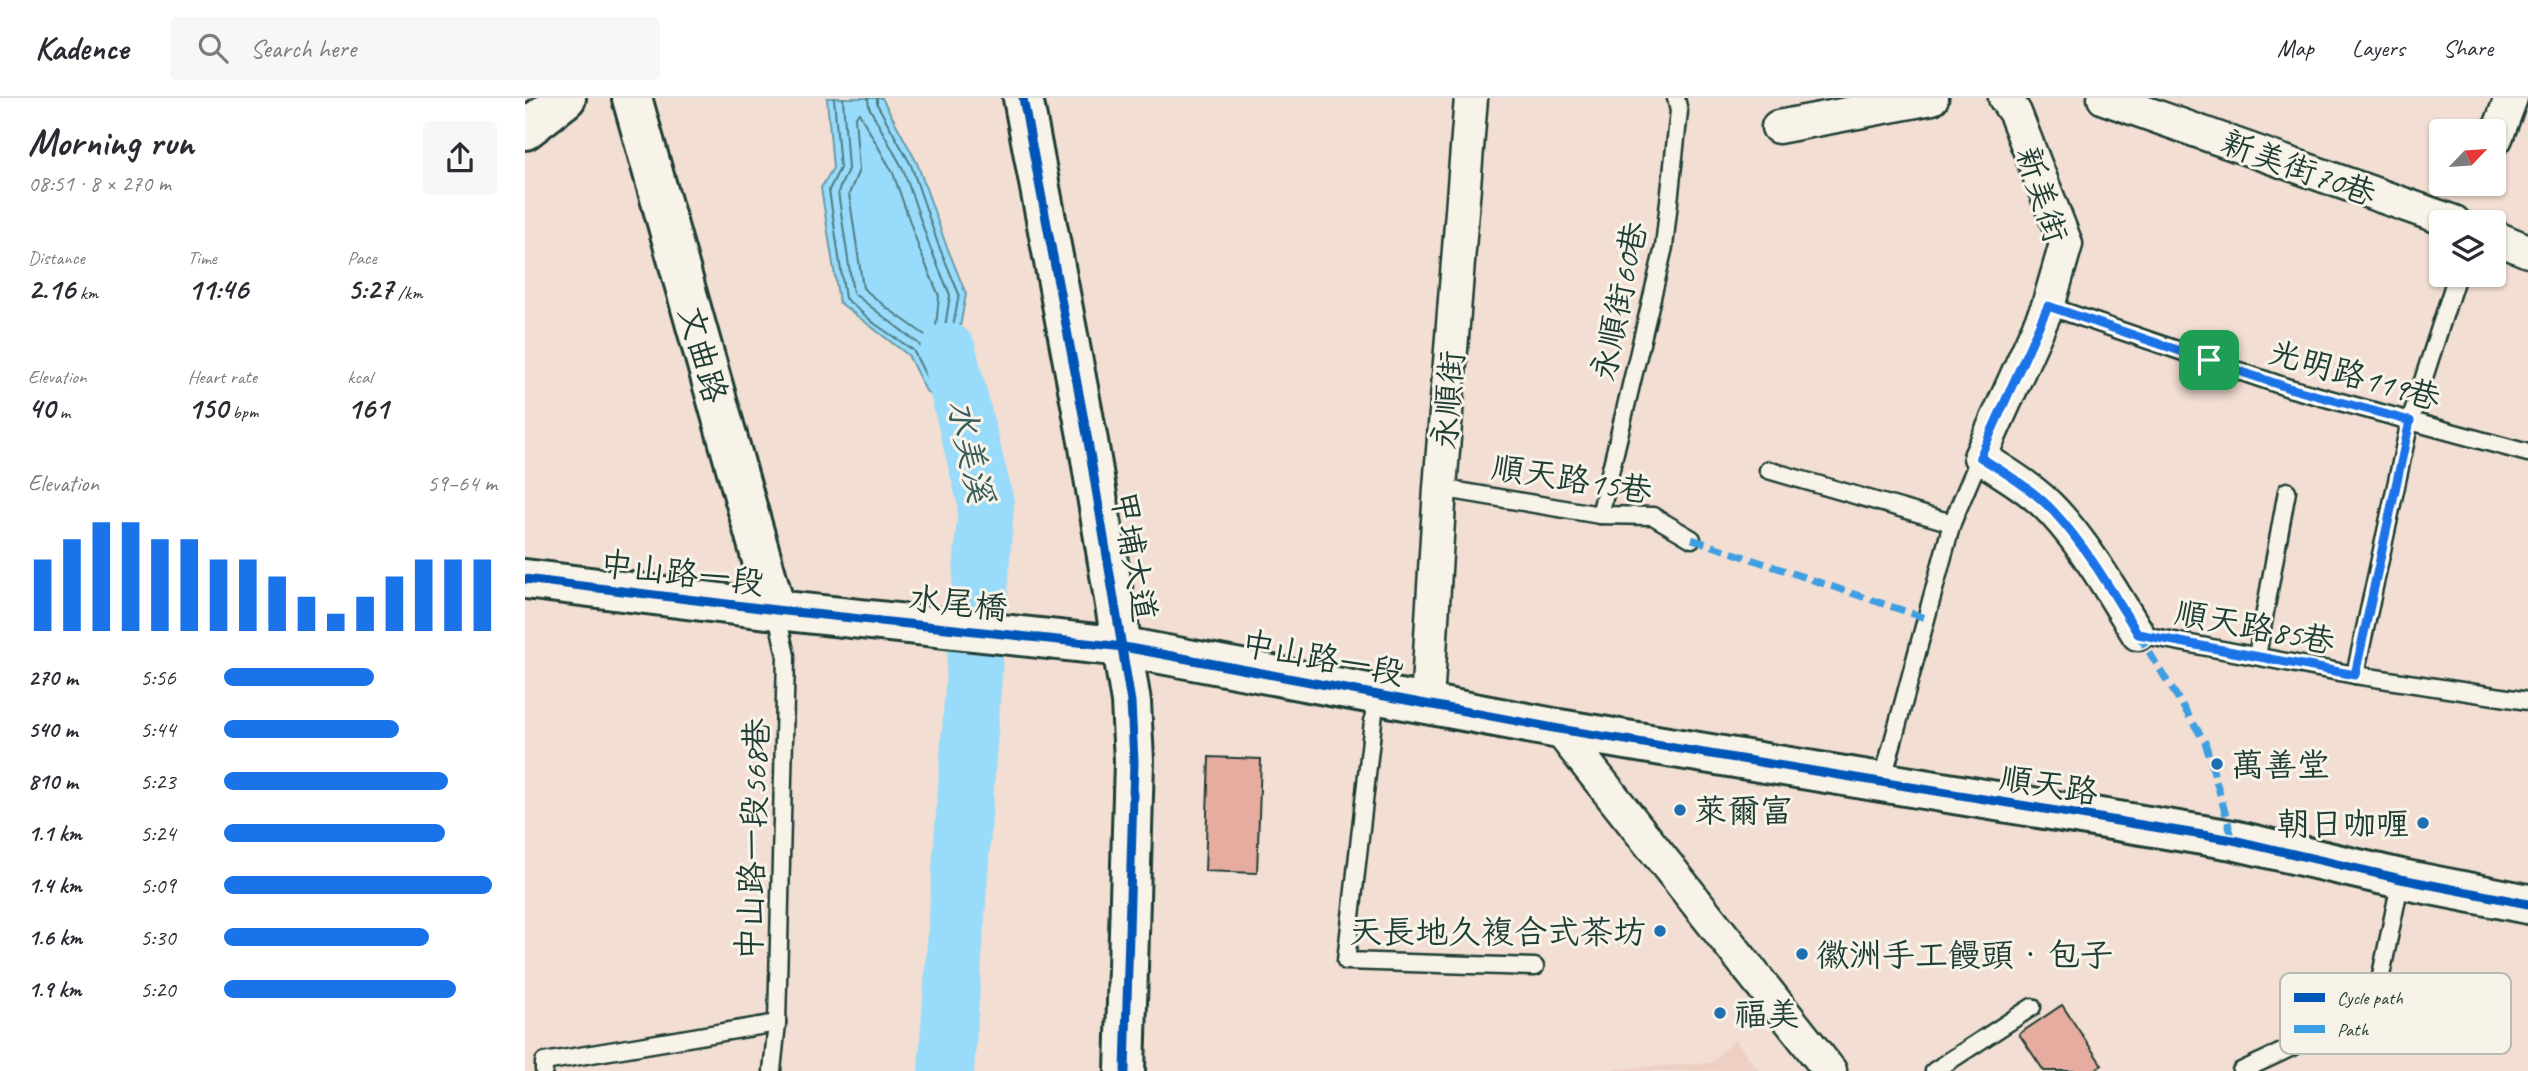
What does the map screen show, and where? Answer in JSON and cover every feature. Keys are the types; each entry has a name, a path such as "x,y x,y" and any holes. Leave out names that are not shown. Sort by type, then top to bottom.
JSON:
{"street":[{"path":"525,130 566,98"},
{"name":"文曲路","path":"632,98 776,610"},
{"name":"甲埔大道","path":"1023,98 1088,441 1124,646 1131,702 1134,761 1125,1071"},
{"name":"永順街","path":"1427,703 1440,488 1471,98"},
{"path":"1778,127 1932,98"},
{"name":"新美街","path":"1980,457 2048,306 2066,244 2015,113 2005,98"},
{"name":"新美街70巷","path":"2105,98 2161,107 2429,212"},
{"path":"2503,119 2511,98"},
{"path":"2506,242 2528,251"},
{"path":"1980,457 2017,481 2053,511 2098,569 2138,634"},
{"name":"中山路一段","path":"525,579 834,615"},
{"name":"水尾橋","path":"834,615 1076,641"},
{"name":"中山路一段","path":"1076,641 1124,646 1559,729"},
{"path":"1559,729 1830,1071"},
{"name":"順天路","path":"1559,729 2233,840 2401,879 2528,904"}],"lane":[{"name":"永順街60巷","path":"1600,515 1664,247 1679,111 1676,98"},
{"path":"2355,675 2410,421 2453,287"},
{"name":"光明路119巷","path":"2048,306 2289,388 2528,453"},
{"path":"1882,783 1952,523 1980,457"},
{"path":"1767,470 1952,523"},
{"name":"順天路15巷","path":"1440,488 1600,515 1653,516 1692,539"},
{"path":"2257,656 2287,491"},
{"name":"中山路一段568巷","path":"772,1071 777,1023 786,656 776,610"},
{"name":"順天路85巷","path":"2138,634 2355,675 2528,701"},
{"path":"1376,692 1346,961 1535,967"},
{"path":"2381,973 2401,879"},
{"path":"1934,1071 2032,1007"},
{"path":"544,1071 544,1062 777,1023"},
{"path":"2241,1071 2280,1053"}],"shaded area":[{"path":"1735,1040 1759,1071 1590,1071 1710,1063"}],"water":[{"path":"827,98 882,98 917,163 966,294 960,327 967,427 926,391 908,355 839,302 821,188 833,168"}],"building":[{"path":"1209,757 1261,759 1257,873 1205,871"},
{"path":"2062,1005 2102,1065 2094,1071 2044,1071 2019,1034"}],"waterway":[{"name":"水美溪","path":"946,1071 986,503 948,351"}],"marked path":[{"path":"1692,539 1925,618"},
{"path":"2138,634 2205,742 2233,840"}],"cycle path":[{"path":"1023,98 1088,441 1131,702 1134,761 1125,1071"},
{"path":"525,579 776,610 1124,647 1559,729 2233,840 2401,879 2528,904"}],"place":[{"name":"萬善堂","path":"2217,764"},
{"name":"萊爾富","path":"1680,810"},
{"name":"朝日咖喱","path":"2423,823"},
{"name":"天長地久複合式茶坊","path":"1660,931"},
{"name":"徽洲手工饅頭‧包子","path":"1802,954"},
{"name":"福美","path":"1720,1013"}],"route":[{"path":"2048,306 2209,360 2289,388 2410,421 2355,675 2138,634 2098,569 2053,511 2017,481 1980,457 2048,306"}]}
